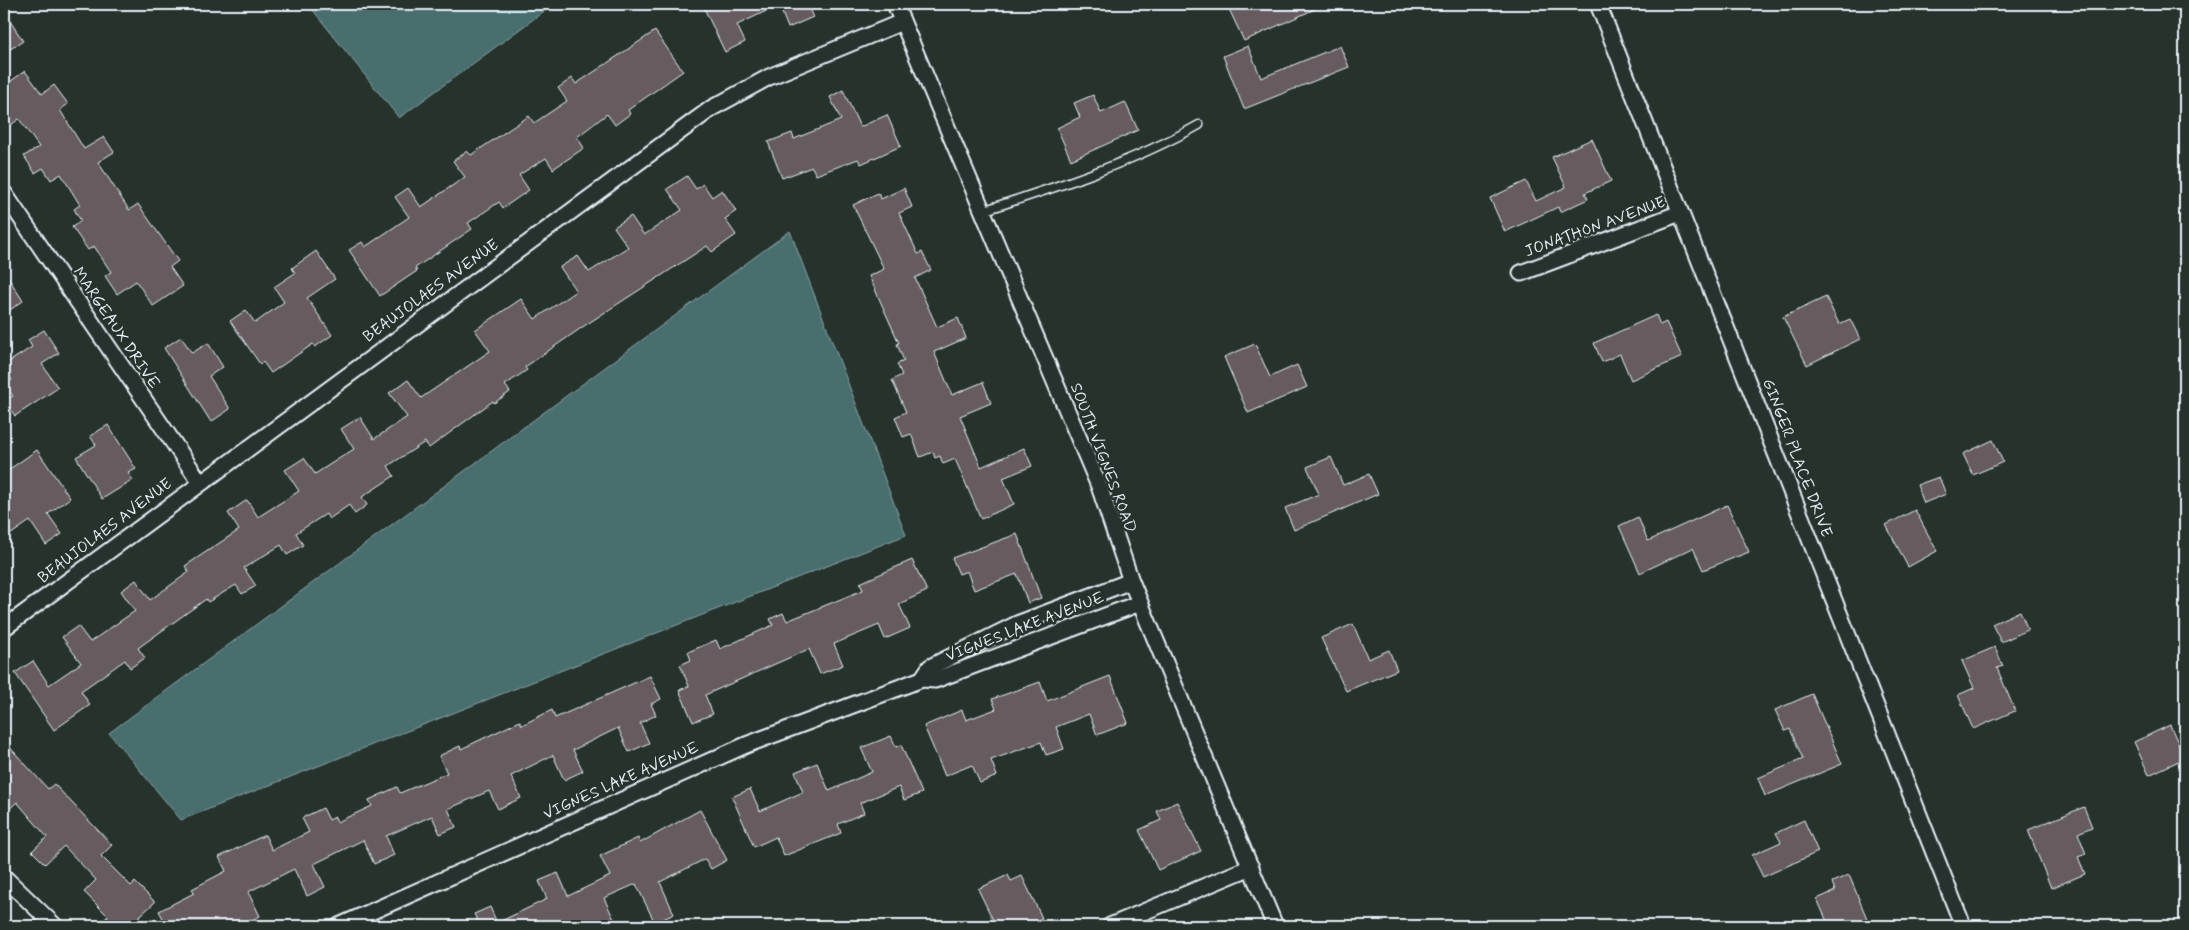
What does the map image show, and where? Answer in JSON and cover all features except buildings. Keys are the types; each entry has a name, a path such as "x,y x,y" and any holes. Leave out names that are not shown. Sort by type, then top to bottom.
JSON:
{"street":[{"name":"SOUTH VIGNES ROAD","path":"895,4 1098,486 1131,581 1275,926"},
{"name":"GINGER PLACE DRIVE","path":"1598,4 1963,926"},
{"name":"BEAUJOLAES AVENUE","path":"4,628 200,482 712,108 762,81 902,22"},
{"name":"MARGEAUX DRIVE","path":"4,193 200,482"},
{"name":"JONATHON AVENUE","path":"1521,273 1680,213"},
{"name":"VIGNES LAKE AVENUE","path":"922,679 930,668 1017,624 1131,581"},
{"name":"VIGNES LAKE AVENUE","path":"339,926 746,746 922,679 935,680 1140,603"},
{"path":"1110,926 1251,867"},
{"path":"4,877 55,926"}],"lane":[{"path":"982,211 1104,169 1168,142 1199,125"}],"water":[{"path":"308,4 554,4 399,118"},
{"path":"790,231 906,535 181,820 109,733"}]}
